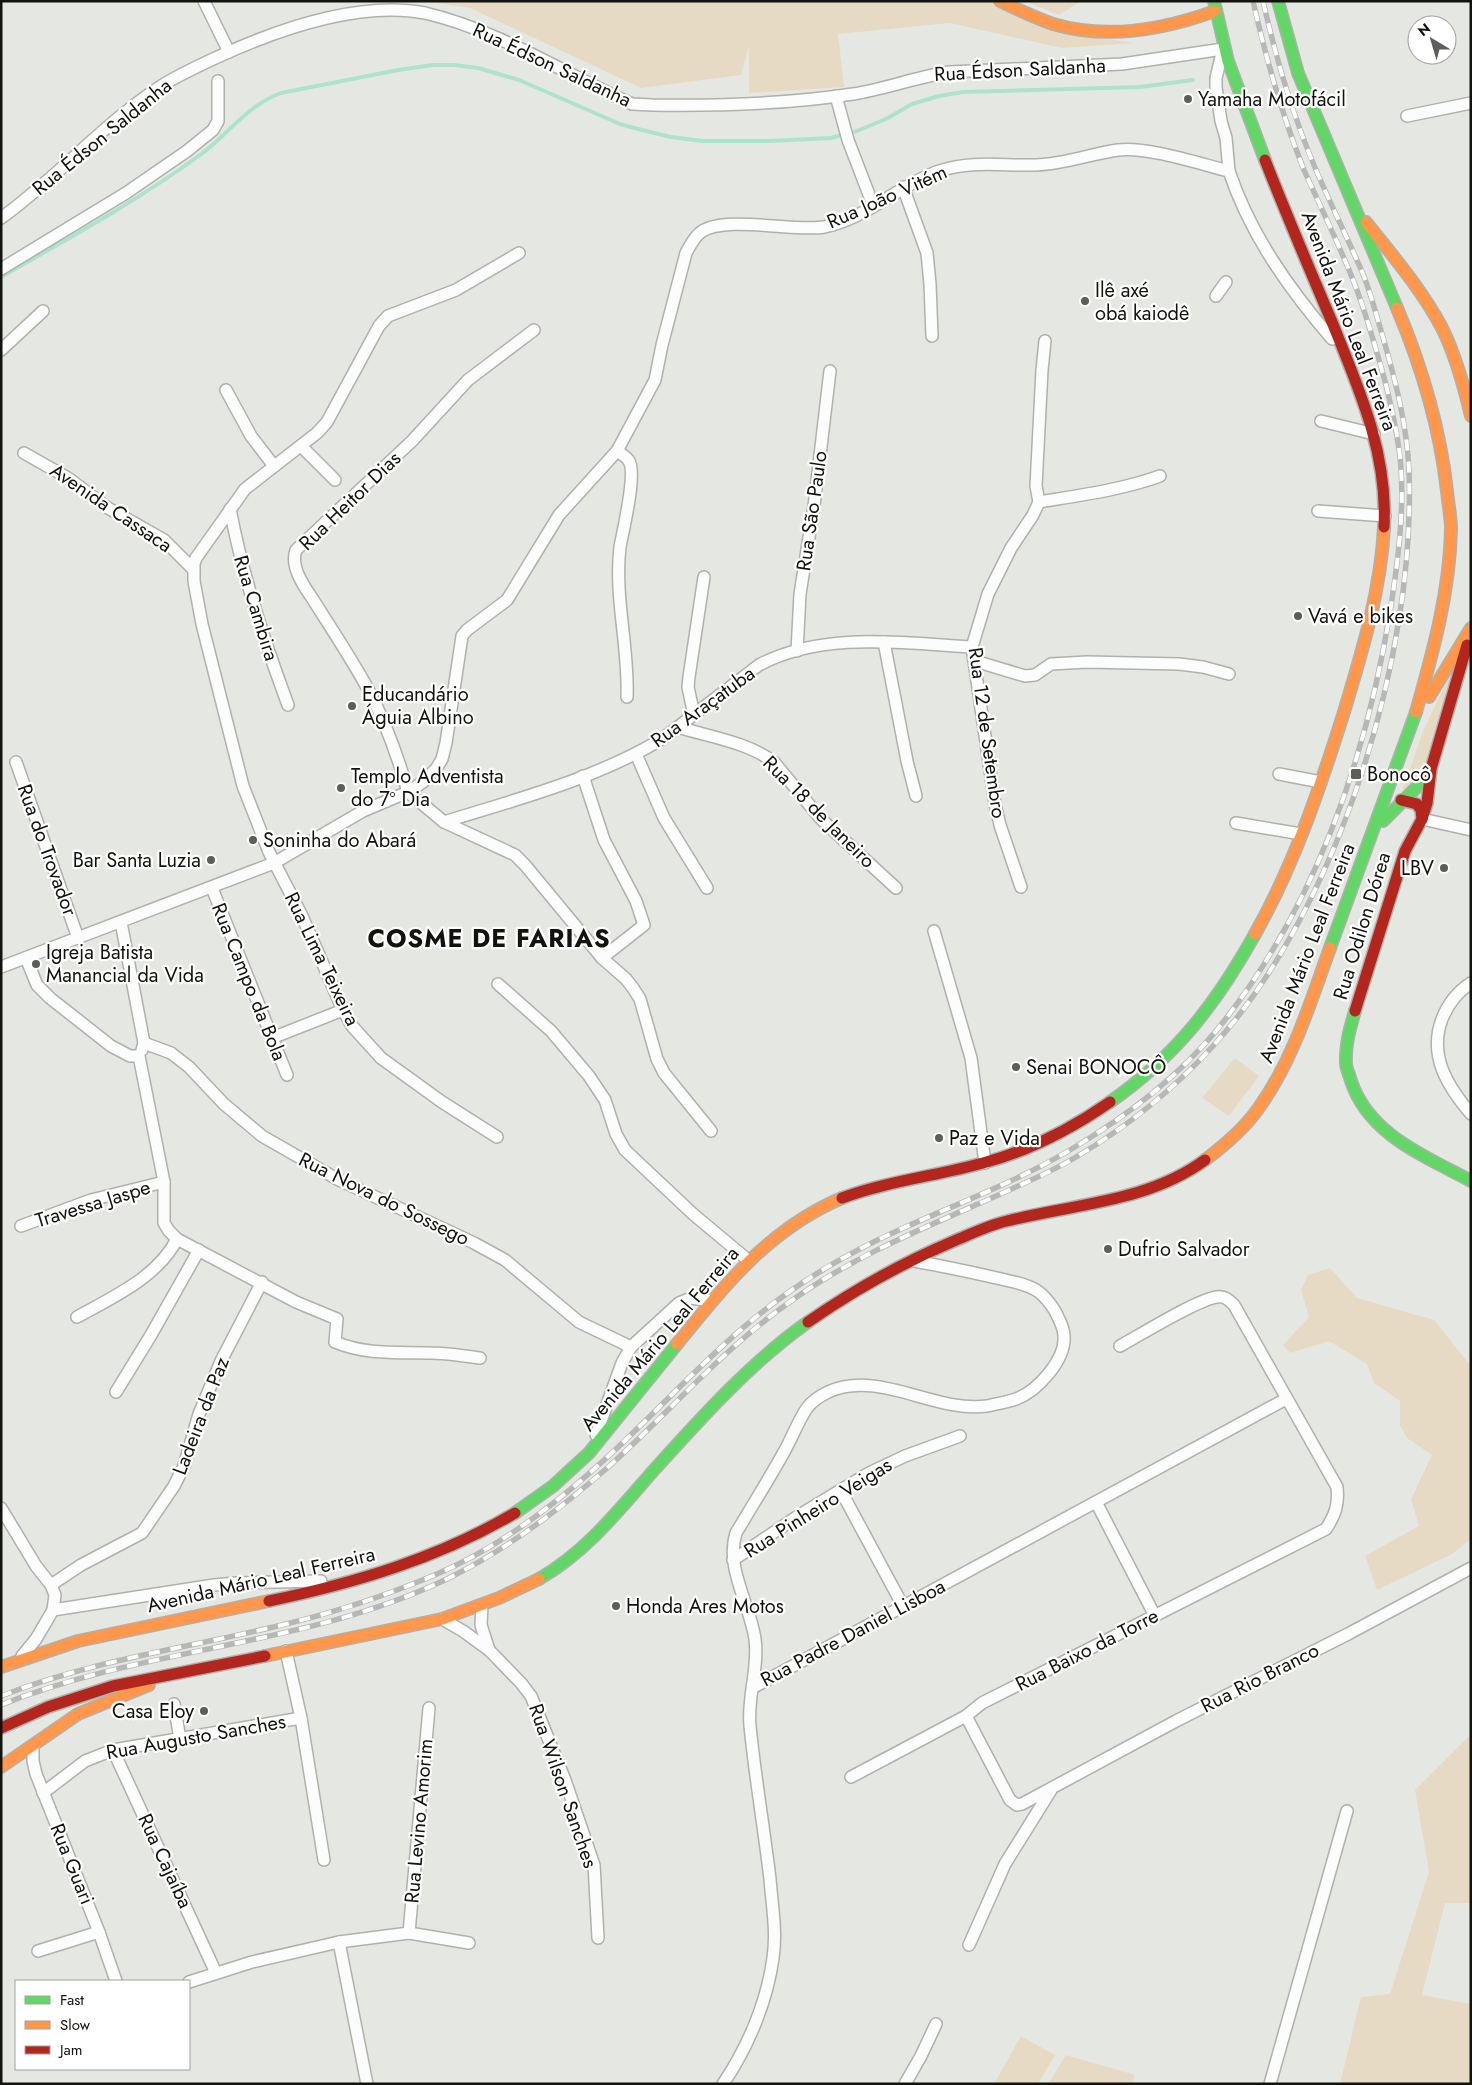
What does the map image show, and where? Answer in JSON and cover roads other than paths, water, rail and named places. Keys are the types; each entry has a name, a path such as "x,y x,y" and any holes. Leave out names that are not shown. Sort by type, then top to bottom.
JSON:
{"main road":[{"path":"1000,1 1053,24 1077,30 1118,32 1190,21 1214,6"},
{"name":"Avenida Mário Leal Ferreira","path":"1,1728 48,1707 113,1686 442,1620 482,1605 538,1579 576,1554 593,1539 696,1423 777,1347 841,1298 910,1260 956,1239 1006,1221 1124,1198 1166,1183 1194,1168 1217,1151 1239,1132 1258,1110 1272,1089 1294,1045 1412,728 1435,644 1445,595 1451,528 1449,495 1438,426 1427,388 1401,318 1298,73 1278,1"},
{"name":"Avenida Mário Leal Ferreira","path":"1,1667 19,1659 78,1640 310,1592 355,1580 436,1554 493,1527 548,1491 589,1453 711,1300 748,1260 790,1227 836,1200 882,1185 985,1163 1038,1143 1089,1116 1141,1079 1180,1042 1213,1003 1244,955 1258,928 1301,834 1334,748 1371,616 1382,556 1385,516 1382,464 1374,434 1346,355 1260,149 1224,50 1214,6"},
{"path":"1353,204 1422,296 1442,328 1471,416"},
{"path":"1412,728 1440,676 1471,629"},
{"name":"Rua Odilon Dórea","path":"1471,629 1430,769 1427,803 1422,819 1405,851 1347,1038 1346,1065 1356,1095 1372,1119 1397,1141 1471,1181"},
{"path":"1373,833 1401,800 1419,785 1430,769"},
{"path":"1401,800 1410,800 1418,803 1422,811 1422,819"},
{"name":"Avenida Mário Leal Ferreira","path":"1,1767 68,1720 90,1708 126,1695 168,1676"}],"street":[{"path":"204,1 229,52"},
{"name":"Rua Édson Saldanha","path":"1,218 23,202 98,136 153,92 176,77 229,52 304,24 366,10 423,12 472,27 632,104 698,104 836,96 874,90 926,75 949,72 1112,65 1224,50"},
{"path":"1224,50 1216,78 1216,87 1221,121 1226,138 1229,171 1238,197 1262,246 1317,322 1346,355"},
{"path":"1,269 126,193 187,151 213,130 218,120 218,82"},
{"path":"836,96 846,136 874,205"},
{"path":"1407,116 1471,103"},
{"name":"Rua João Vitém","path":"1,967 274,863 363,811 408,792 423,782 436,769 442,758 462,636 467,630 507,600 559,515 617,451 655,380 662,345 686,254 699,233 712,227 725,225 824,227 839,223 918,179 954,166 974,163 1059,164 1119,150 1149,152 1229,171"},
{"path":"904,187 927,253 932,336"},
{"path":"193,569 196,558 230,509 252,482 301,446 317,433 326,422 379,326 388,316 456,290 519,253"},
{"path":"1216,296 1226,282"},
{"path":"1,350 43,311"},
{"name":"Rua Heitor Dias","path":"408,792 400,765 369,691 304,586 294,560 294,555 296,550 308,538 418,434 468,380 534,330"},
{"path":"1045,341 1040,392 1036,486 1039,502 1131,486 1160,476"},
{"name":"Rua São Paulo","path":"797,651 800,594 814,506 830,372"},
{"path":"226,390 251,436 274,466"},
{"path":"1321,421 1374,434"},
{"path":"301,446 335,480"},
{"path":"617,451 629,460 632,477 620,549 618,575 626,650 627,696"},
{"name":"Avenida Cassaca","path":"24,453 68,478 108,508 164,540 193,569"},
{"name":"Rua 12 de Setembro","path":"1021,887 1000,825 995,804 972,647 988,594 1011,548 1039,502"},
{"name":"Rua Cambira","path":"230,509 246,580 261,630 288,705"},
{"path":"1318,511 1385,516"},
{"name":"Rua Lima Teixeira","path":"193,569 202,624 243,786 274,863 302,916 343,1010 352,1026 381,1058 442,1102 497,1137"},
{"path":"694,715 689,682 704,577"},
{"name":"Rua Araçatuba","path":"444,822 583,776 636,754 662,739 759,665 776,656 862,641 972,647"},
{"path":"884,642 907,761 916,796"},
{"path":"974,662 1025,676 1035,675 1051,664 1087,662 1179,664 1203,667 1229,674"},
{"name":"Rua 18 de Janeiro","path":"678,727 752,749 769,758 821,819 896,888"},
{"path":"636,754 664,818 707,888"},
{"name":"Rua do Trovador","path":"16,762 78,938"},
{"path":"1279,774 1321,782"},
{"path":"583,776 604,840 636,901 644,925 602,958"},
{"path":"408,792 444,822 515,855 602,958 626,979 640,999 661,1066 711,1131"},
{"path":"1422,819 1471,830"},
{"path":"1236,823 1301,834"},
{"name":"Rua Campo da Bola","path":"212,888 287,1075"},
{"path":"121,922 144,1043 139,1056 164,1182 164,1223 169,1231 177,1238 262,1282 296,1302 337,1319 335,1342 353,1349 391,1353 431,1353 480,1358"},
{"path":"934,930 971,1058 985,1163"},
{"path":"26,958 37,985 50,998 111,1046 130,1056 139,1056"},
{"path":"1471,983 1452,1000 1441,1022 1437,1043 1439,1060 1446,1079 1457,1098 1471,1114"},
{"path":"498,984 552,1031 589,1076 605,1100 616,1134 625,1150 693,1214 748,1260"},
{"path":"272,1038 343,1010"},
{"name":"Rua Nova do Sossego","path":"144,1043 170,1053 189,1067 224,1104 262,1136 337,1178 466,1239 505,1260 579,1322 631,1347"},
{"name":"Travessa Jaspe","path":"21,1226 91,1200 164,1182"},
{"path":"77,1317 112,1297 158,1265 171,1251 177,1238"},
{"path":"116,1392 152,1335 199,1250"},
{"path":"754,1687 756,1649 754,1631 733,1560 732,1545 736,1533 807,1409 816,1399 827,1392 839,1388 862,1385 949,1404 987,1406 1018,1398 1036,1386 1056,1364 1063,1350 1064,1336 1062,1326 1048,1301 1031,1286 910,1260"},
{"name":"Ladeira da Paz","path":"51,1585 82,1565 142,1533 174,1486 184,1466 199,1414 217,1370 262,1282"},
{"path":"1120,1346 1197,1304 1218,1297 1228,1298 1234,1305 1286,1399"},
{"path":"589,1453 622,1363 631,1347 679,1302 691,1298 711,1300"},
{"name":"Rua Padre Daniel Lisboa","path":"723,2084 744,2047 757,2018 774,1957 773,1912 750,1724 750,1706 754,1687 1286,1399"},
{"name":"Rua Baixo da Torre","path":"851,1777 966,1716 982,1703 1326,1529 1337,1508 1337,1487 1286,1399"},
{"name":"Rua Pinheiro Veigas","path":"733,1560 798,1516 884,1464 960,1436"},
{"path":"841,1491 903,1606"},
{"path":"1096,1502 1155,1616"},
{"path":"1,1508 36,1566 51,1585 55,1595 53,1610 36,1639 19,1659"},
{"name":"Rua Rio Branco","path":"966,1716 1013,1803 1017,1805 1022,1804 1176,1721 1348,1634 1471,1568"},
{"path":"53,1610 236,1582 355,1580"},
{"name":"Rua Wilson Sanches","path":"482,1605 481,1625 489,1650"},
{"name":"Rua Wilson Sanches","path":"442,1620 489,1650 531,1696 561,1771 594,1865 598,1938"},
{"path":"286,1651 301,1718 324,1860"},
{"path":"174,1704 180,1739"},
{"name":"Rua Levino Amorim","path":"409,1934 429,1708"},
{"name":"Rua Augusto Sanches","path":"43,1793 85,1761 113,1750 301,1718"},
{"name":"Rua Guari","path":"33,1746 34,1767 43,1793 99,1932 116,1980"},
{"name":"Rua Cajaíba","path":"113,1750 216,1973"},
{"name":"Rua Rio Branco","path":"969,1945 1004,1864 1051,1790"},
{"path":"1270,2084 1347,1811"},
{"path":"38,1951 99,1932"},
{"path":"190,1982 252,1962 339,1942 409,1934 469,1943"},
{"path":"339,1942 367,2084"},
{"path":"905,2084 936,2024"}],"waterway":[{"path":"1,277 152,188 200,155 248,113 269,99 281,93 398,70 433,65 478,68 519,80 620,124 671,137 702,141 769,141 831,138 857,131 888,118 912,104 939,96 963,92 1140,87 1193,80"}],"railway":[{"path":"1,1696 34,1684 100,1665 269,1628 333,1611 417,1582 482,1552 565,1494 626,1440 716,1352 764,1311 802,1283 871,1243 1007,1183 1049,1162 1110,1125 1148,1097 1200,1049 1251,985 1281,935 1308,884 1351,776 1381,663 1396,572 1402,502 1401,468 1397,435 1375,345 1349,270 1304,170 1289,129 1269,65 1253,1"},
{"path":"1,1705 56,1685 113,1670 284,1633 341,1618 397,1600 472,1566 532,1528 588,1484 629,1448 720,1359 768,1318 816,1284 887,1245 1054,1169 1095,1145 1149,1107 1182,1078 1213,1046 1258,989 1298,924 1332,852 1361,776 1383,697 1399,619 1408,543 1409,471 1406,436 1400,402 1371,296 1300,129 1279,66 1263,1"}],"place":[{"name":"Yamaha Motofácil","path":"1188,99"},
{"name":"Ilê axé obá kaiodê","path":"1085,301"},
{"name":"Vavá e bikes","path":"1298,616"},
{"name":"Educandário Águia Albino","path":"352,706"},
{"name":"Bonocô","path":"1356,774"},
{"name":"Templo Adventista do 7º Dia","path":"341,788"},
{"name":"Soninha do Abará","path":"253,840"},
{"name":"Bar Santa Luzia","path":"211,860"},
{"name":"LBV","path":"1444,868"},
{"name":"Igreja Batista Manancial da Vida","path":"36,964"},
{"name":"Senai BONOCÔ","path":"1016,1067"},
{"name":"Paz e Vida","path":"939,1138"},
{"name":"Dufrio Salvador","path":"1108,1249"},
{"name":"Honda Ares Motos","path":"616,1606"},
{"name":"Casa Eloy","path":"204,1711"}],"district":[{"name":"COSME DE FARIAS","path":"489,938"}]}
